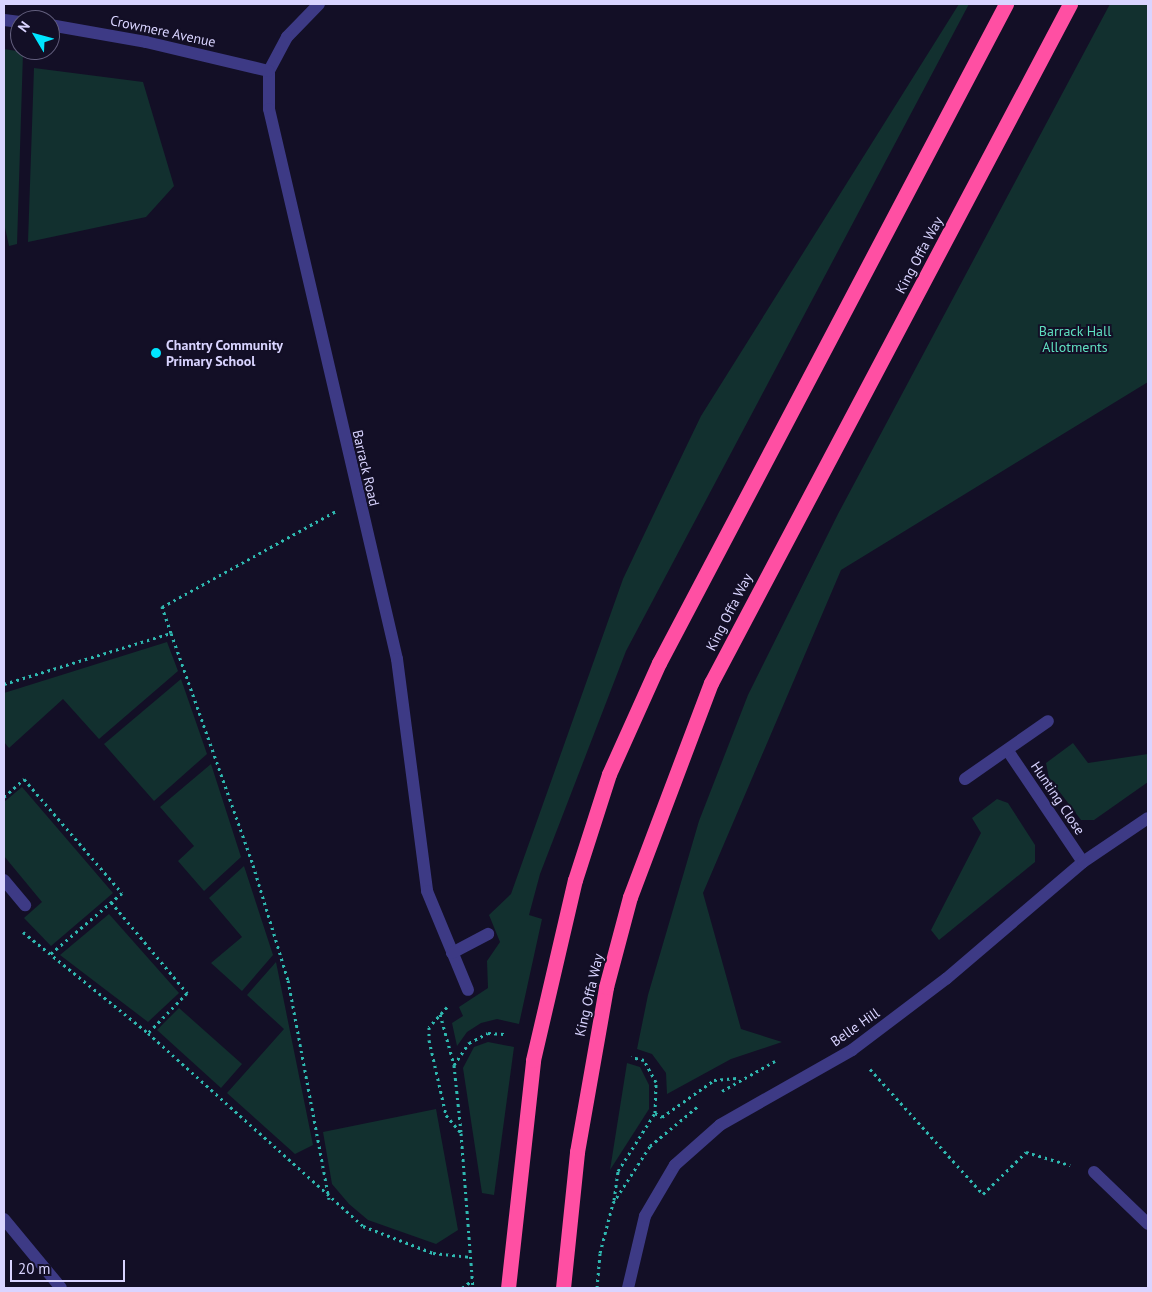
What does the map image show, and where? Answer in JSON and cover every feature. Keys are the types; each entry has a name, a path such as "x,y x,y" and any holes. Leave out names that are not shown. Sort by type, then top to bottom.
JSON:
{"highway":[{"path":"508,1288 533,1060 575,880 609,774 659,662 1006,4"},
{"name":"King Offa Way","path":"563,1288 577,1152 606,987 630,897 700,709 756,594 1070,4"}],"street":[{"name":"Barrack Road","path":"319,4 288,37 269,71 269,109 358,499 397,659 427,891 468,990"},
{"name":"Crowmere Avenue","path":"60,27 146,42 269,71"},
{"path":"965,779 1048,721"},
{"name":"Hunting Close","path":"1008,750 1083,862"},
{"name":"Belle Hill","path":"628,1288 645,1216 675,1166 720,1125 852,1050 946,979 1083,862 1148,818"},
{"path":"4,880 25,905"},
{"path":"452,953 488,934"},
{"path":"1094,1172 1148,1224"},
{"path":"4,1219 61,1288"}],"path":[{"path":"329,1199 288,980 253,866 162,607 358,499"},
{"path":"4,684 171,633"},
{"path":"4,796 24,779 122,893 48,956"},
{"path":"111,902 187,993 148,1033"},
{"path":"16,925 48,956 148,1033 329,1199 363,1226 399,1243 433,1254 470,1257"},
{"path":"461,1133 446,1115 429,1040 429,1027 440,1014 468,990"},
{"path":"440,1014 454,1065 461,1133 470,1257 470,1282 474,1288"},
{"path":"454,1065 469,1043 488,1033 504,1034"},
{"path":"852,1050 982,1194 1026,1152 1094,1172"},
{"path":"613,1204 618,1171 655,1113 656,1082 644,1060 632,1057"},
{"path":"655,1113 662,1117 714,1080 738,1078"},
{"path":"462,1288 470,1282"}],"green space":[{"path":"959,4 969,4 626,651 540,874 529,915 542,919 519,1024 497,1019 481,1023 467,1032 457,1046 452,1023 463,1016 459,1007 488,988 487,961 500,942 489,915 511,894 623,579 661,499 701,416"},
{"name":"Barrack Hall Allotments","path":"1110,4 1148,4 1148,382 841,570 703,893 741,1029 782,1042 731,1059 667,1094 666,1073 652,1054 637,1049 648,995 699,821 748,695 838,514"},
{"path":"4,49 10,50 10,60 23,60 17,244 9,246 4,223"},
{"path":"34,68 143,82 174,186 146,217 28,242"},
{"path":"167,642 178,671 99,739 63,699 9,748 4,742 4,693"},
{"path":"181,679 207,754 154,801 104,744"},
{"path":"1073,743 1088,763 1148,754 1148,782 1094,820 1081,820 1049,778 1046,763"},
{"path":"211,764 241,857 204,891 178,861 194,846 160,807"},
{"path":"22,787 113,893 51,946 24,918 42,902 4,856 4,802"},
{"path":"997,799 1008,803 1035,845 1035,862 939,940 931,930 981,833 972,818"},
{"path":"244,866 273,955 242,991 211,963 242,937 209,898"},
{"path":"109,914 179,993 148,1022 60,955"},
{"path":"276,962 313,1145 295,1154 227,1093 284,1029 247,995"},
{"path":"179,1008 242,1064 221,1088 157,1030"},
{"path":"488,1042 514,1047 494,1195 482,1193 463,1068 474,1047"},
{"path":"627,1063 640,1067 649,1085 649,1109 610,1170"},
{"path":"436,1109 458,1230 436,1244 368,1220 349,1204 332,1184 323,1132"}],"place":[{"name":"Chantry Community Primary School","path":"156,353"}]}
